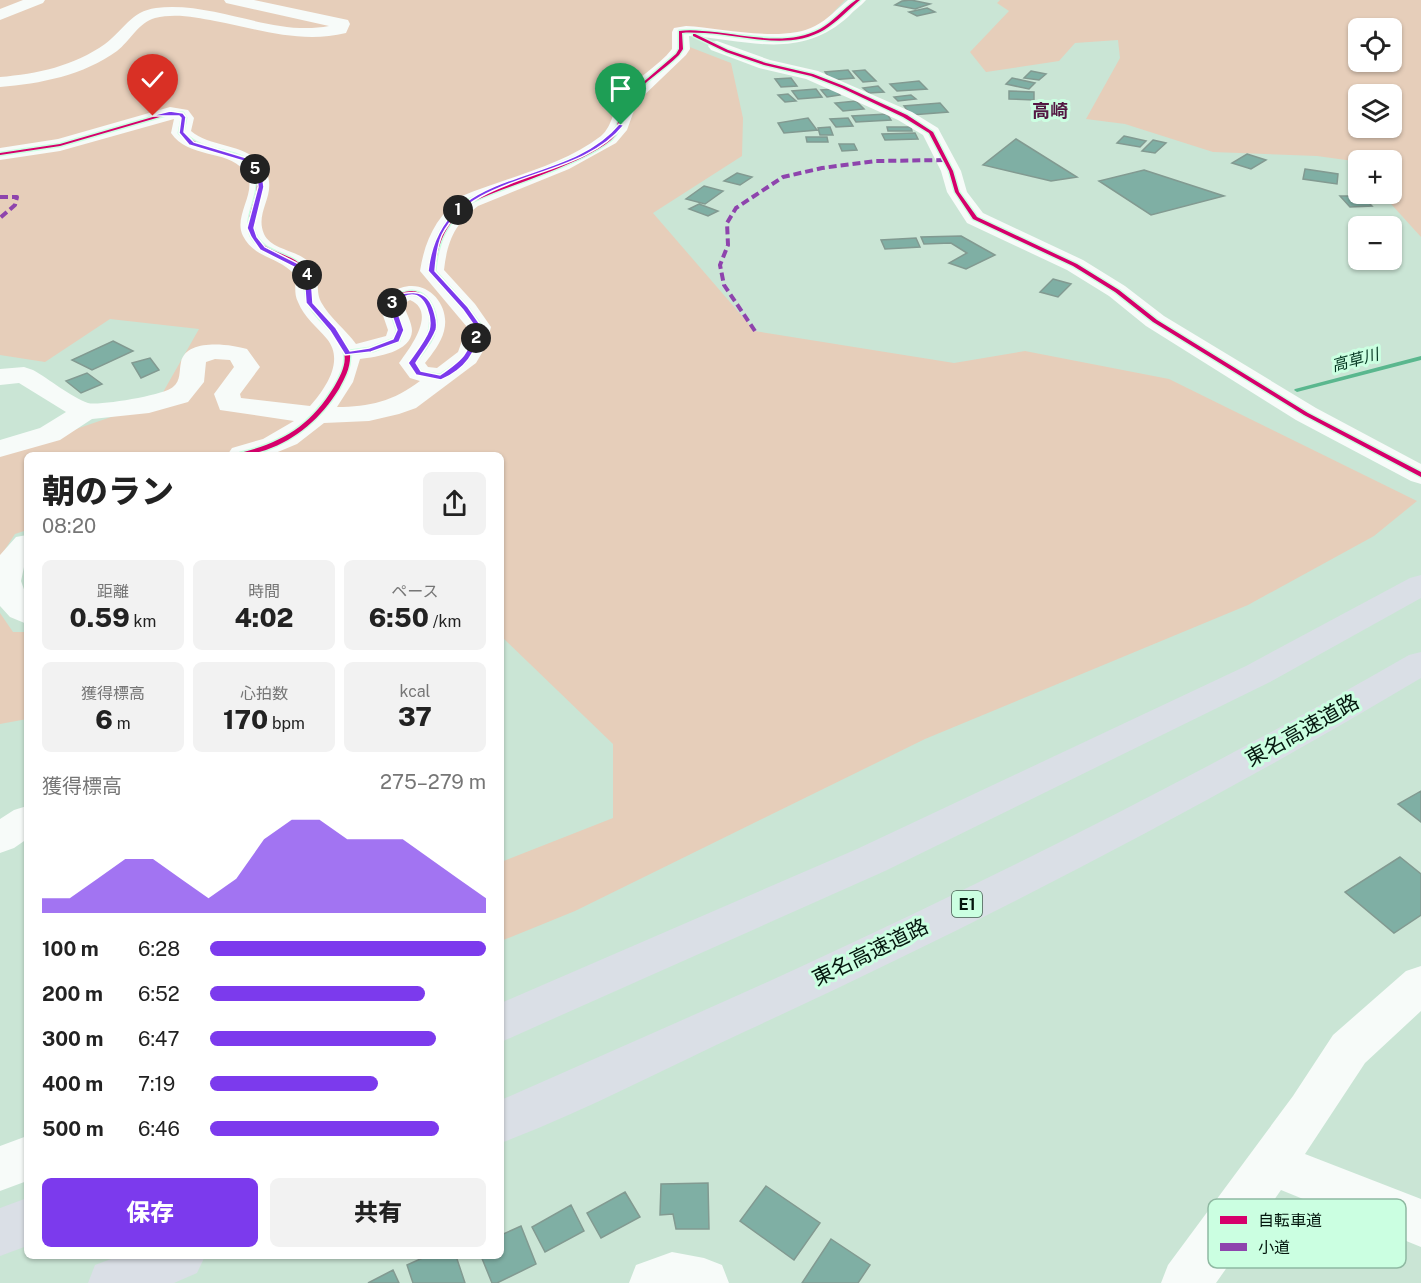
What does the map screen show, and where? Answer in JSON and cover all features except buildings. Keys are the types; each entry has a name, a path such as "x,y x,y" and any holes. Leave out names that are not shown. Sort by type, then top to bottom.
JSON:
{"highway":[{"path":"504,1022 882,855 1258,674 1421,585"},
{"name":"東名高速道路","path":"504,1121 814,980 1090,844 1327,718 1421,663"},
{"path":"0,1232 24,1223"},
{"path":"113,1283 173,1259"}],"street":[{"path":"0,15 37,0"},
{"path":"0,82 41,76 86,61 109,50 124,37 138,19 154,13 197,11 303,32 332,32 340,28 342,24 232,0"},
{"path":"0,448 50,434 85,412 149,405 179,396 186,392 191,382 194,359 201,354 219,351 238,354 247,367 227,394 229,404 250,408 333,414 369,414 406,403 466,361 473,350 479,327 432,271 433,253 439,236 454,213 470,201 497,188 593,151 611,137 621,125 623,108 641,86 681,49 680,32 729,34 753,39 798,38 819,31 834,22 858,0"},
{"path":"686,31 727,51 765,64 812,75 905,116 931,132 949,166 957,192 975,218 1076,265 1117,291 1165,327 1296,408 1421,475"},
{"path":"0,154 60,145 153,116 170,113 181,114 184,118 182,133 192,143 245,159 260,175 261,187 250,228 254,237 263,248 303,268 307,276 309,303 333,330 348,353 345,373 321,411 290,439 252,452"},
{"path":"348,353 371,350 396,340 400,330 391,304 395,297 413,293 422,296 429,305 434,321 432,331 412,363 419,373 441,377"},
{"path":"0,377 24,375 85,412"},
{"path":"24,548 9,566 5,577 9,597 24,612"},
{"path":"0,838 24,822"},
{"path":"1246,1199 1349,1049 1421,984"},
{"path":"0,1169 24,1159"},
{"path":"1271,1163 1361,1199"},
{"path":"1406,1217 1421,1223"},
{"path":"1186,1283 1208,1252"},
{"path":"654,1283 672,1277 704,1283"}],"shaded area":[{"path":"0,0 845,0 817,29 771,36 681,28 687,46 731,63 743,118 742,156 653,213 755,331 954,363 1025,351 1169,379 1417,501 1374,536 1248,605 925,739 575,911 504,940 504,861 613,818 613,744 504,639 504,452 24,452 24,531 15,534 0,557 0,455 158,401 199,329 110,319 45,362 0,355"},
{"path":"1000,0 1421,0 1421,237 1391,204 1402,204 1402,150 1348,150 1348,160 1317,156 1213,152 1125,124 1086,119 1120,58 1118,40 1075,43 1059,61 986,72 970,52 1009,11 997,3"},
{"path":"0,613 13,632 24,632 24,720 0,724"}],"waterway":[{"name":"高草川","path":"1297,390 1421,358"}],"marked path":[{"path":"755,331 724,285 720,265 728,245 727,223 736,208 783,177 822,168 876,161 946,160"},
{"path":"0,197 17,197 15,205 0,218"}],"cycle path":[{"path":"348,353 371,350 397,340 400,330 391,304 395,297 413,293 419,294 427,302 433,320 432,331 412,363 419,373 441,377 467,358 479,327 432,271 438,240 447,223 470,201 580,157 609,139 617,130 622,112 629,99 681,49 680,32 718,33 775,40 799,38 821,30 858,0"},
{"path":"694,35 727,51 765,64 812,75 905,116 931,132 951,171 957,192 975,218 1075,265 1117,291 1155,321 1306,414 1421,475"},
{"path":"0,154 60,145 170,113 181,114 184,118 181,133 190,141 238,156 253,167 260,184 251,218 253,235 264,247 299,265 304,271 307,278 309,301 317,314 344,345 348,359 340,382 322,409 311,420 287,438 250,452"}],"district":[{"name":"高崎","path":"1050,110"}],"route":[{"path":"153,116 181,114 184,118 182,133 192,143 245,159 252,165 260,175 261,187 250,228 254,237 263,248 303,268 307,276 309,303 333,330 348,353 371,350 396,340 400,330 391,304 395,297 413,293 422,296 429,305 434,321 432,331 422,351 412,363 419,373 441,377 466,361 473,350 479,327 432,271 433,253 439,236 454,213 470,201 497,188 593,151 611,137 621,125"}]}
